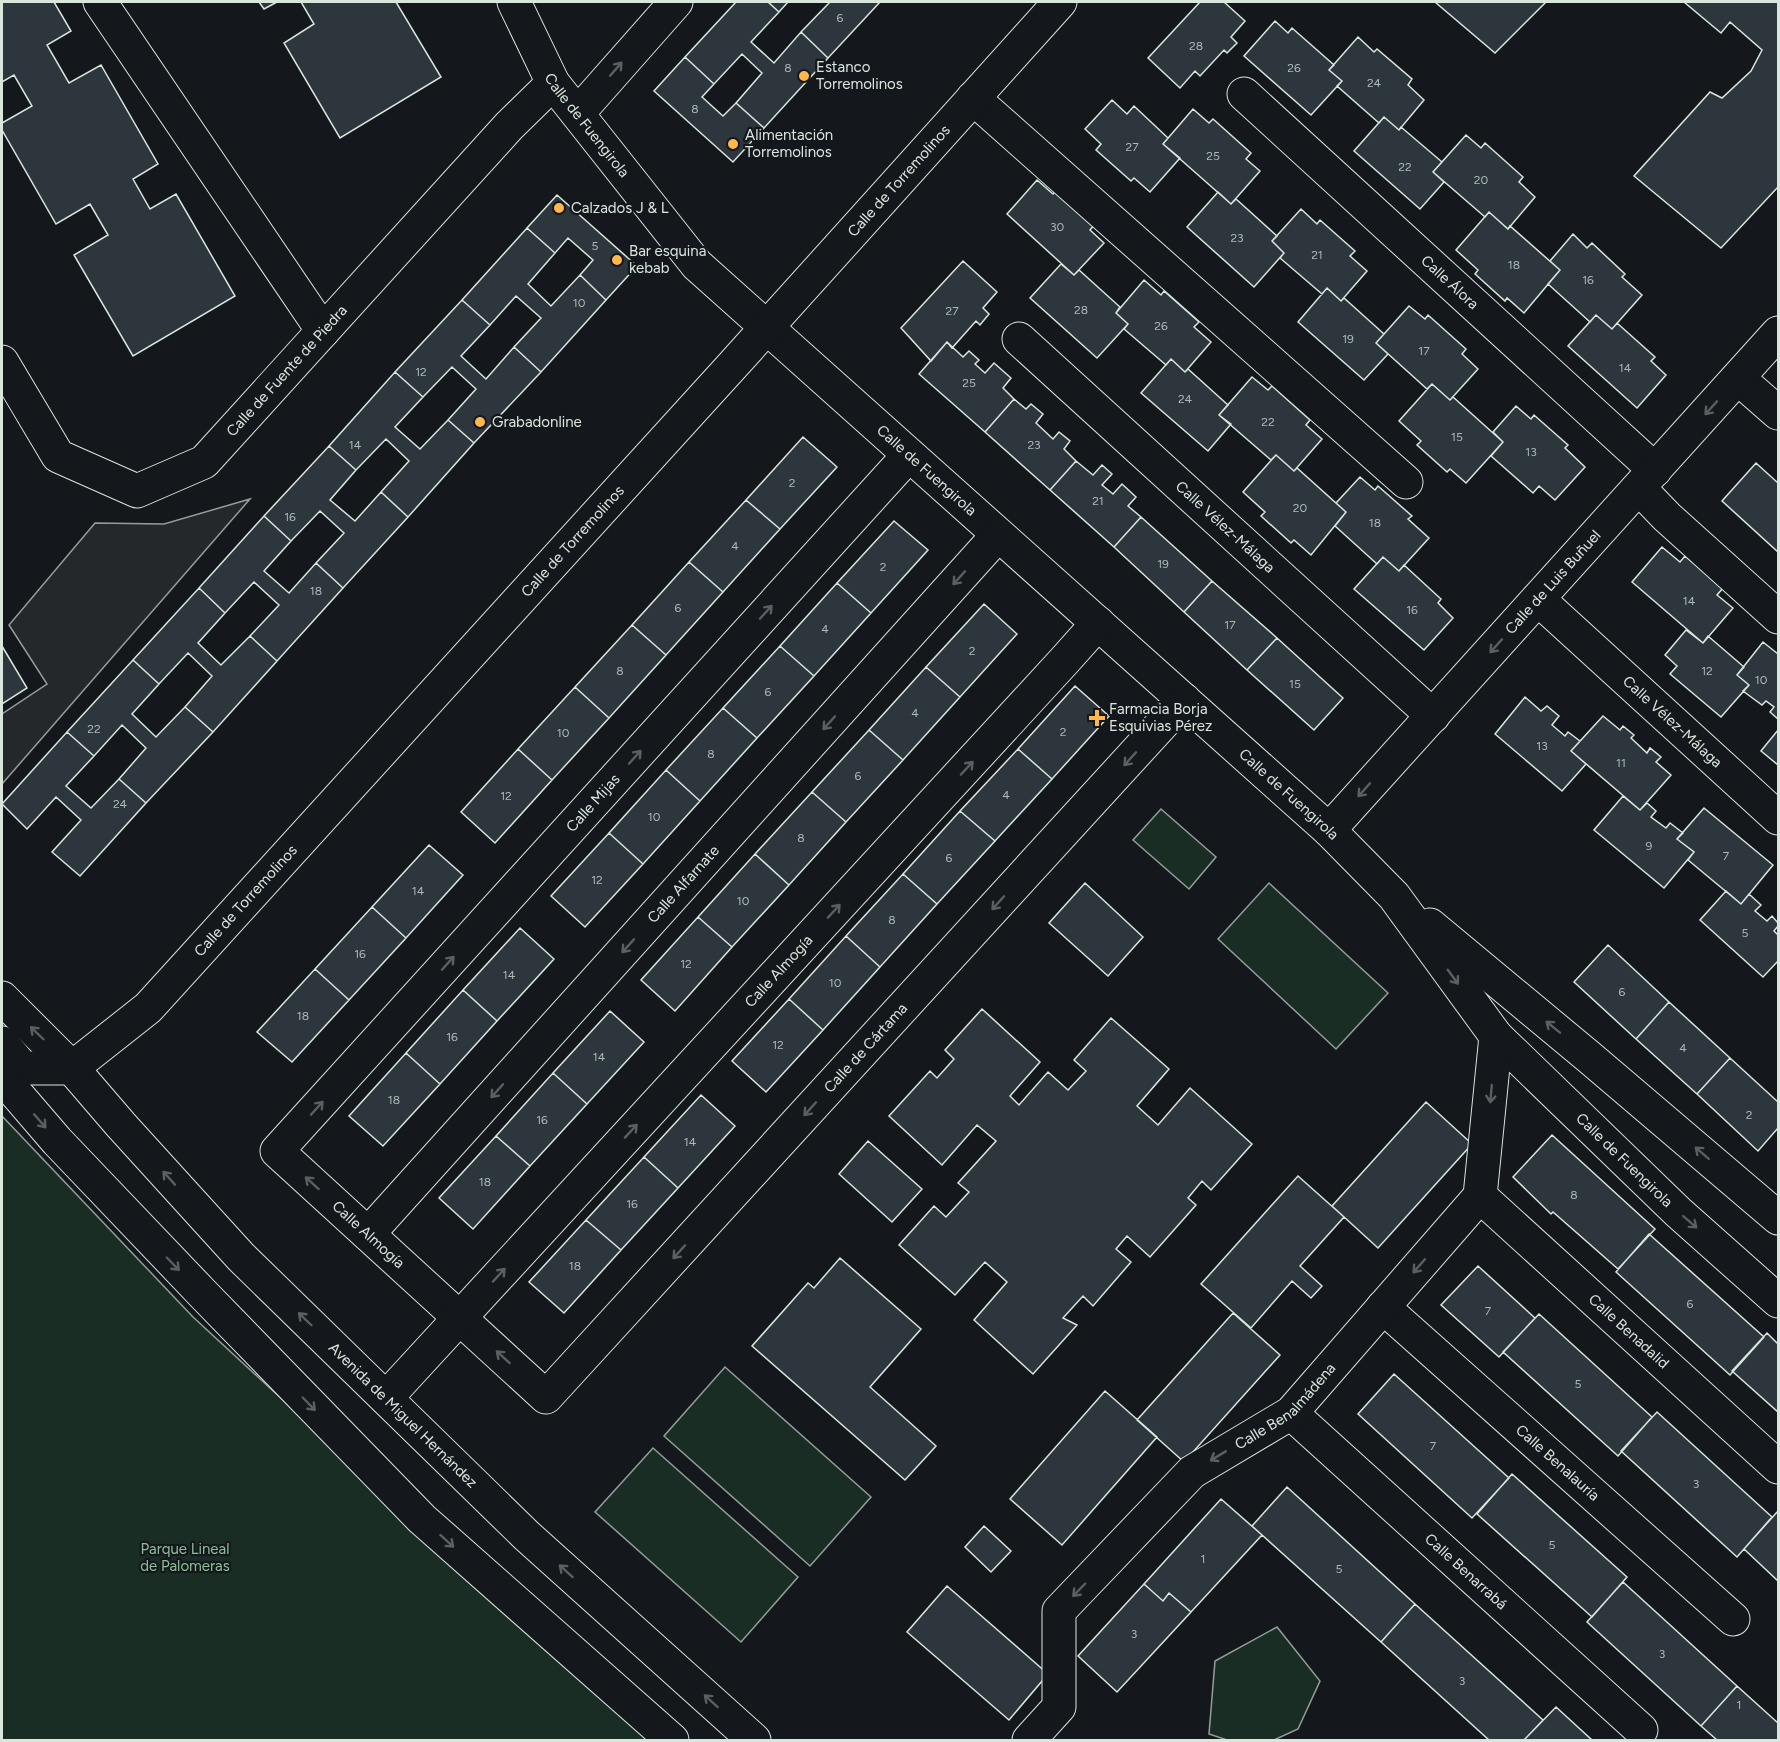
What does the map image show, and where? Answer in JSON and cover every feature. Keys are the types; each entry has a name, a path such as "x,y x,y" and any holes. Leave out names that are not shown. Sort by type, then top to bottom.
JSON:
{"street":[{"path":"100,2 323,331"},
{"name":"Calle de Fuengirola","path":"514,2 553,83 697,265 1329,830 1394,896 1589,1056 1779,1218"},
{"path":"578,113 676,2"},
{"name":"Calle de Torremolinos","path":"72,1068 148,1008 1060,2"},
{"name":"Calle de Fuente de Piedra","path":"2,362 58,456 137,490 204,462 509,126 553,83"},
{"name":"Calle Álora","path":"1244,94 1647,479 1674,523 1779,617"},
{"path":"973,98 1406,482"},
{"name":"Calle de Luis Buñuel","path":"1329,830 1779,333"},
{"name":"Calle Vélez-Málaga","path":"1019,339 1432,716"},
{"path":"1738,378 1779,413"},
{"name":"Calle Mijas","path":"277,1151 909,455"},
{"name":"Calle Alfarnate","path":"368,1234 998,535"},
{"name":"Calle Vélez-Málaga","path":"1538,599 1779,818"},
{"name":"Calle Almogía","path":"386,1398 1098,623"},
{"name":"Calle de Cártama","path":"546,1397 1184,700"},
{"name":"Calle de Fuengirola","path":"1394,896 1496,1036 1678,1212 1779,1301"},
{"name":"Avenida de Miguel Hernández","path":"2,998 72,1068 241,1257 527,1536 754,1740"},
{"path":"1479,1196 1496,1036"},
{"path":"2,1043 22,1068 72,1068"},
{"path":"2,1077 57,1141 188,1280 422,1519 672,1740"},
{"name":"Calle Almogía","path":"277,1151 546,1397"},
{"name":"Calle Benalmádena","path":"1029,1740 1059,1707 1059,1611 1192,1472 1291,1413 1479,1196"},
{"name":"Calle Benadalid","path":"1479,1196 1779,1467"},
{"name":"Calle Benalauría","path":"1383,1307 1733,1619"},
{"name":"Calle Benarrabá","path":"1291,1413 1641,1730"}],"green space":[{"path":"1161,809 1216,857 1189,889 1133,840"},
{"path":"1269,883 1388,993 1336,1049 1218,939"},
{"name":"Parque Lineal de Palomeras","path":"2,1116 193,1317 651,1740 2,1740"},
{"path":"725,1367 871,1497 810,1566 664,1436"},
{"path":"653,1448 798,1577 741,1642 595,1512"},
{"path":"1277,1627 1320,1681 1298,1729 1274,1740 1227,1740 1209,1734 1215,1661"}],"shaded area":[{"path":"250,499 2,784 2,714 47,684 9,625 95,523 164,524"}],"building":[{"path":"2,2 54,2 71,31 47,45 69,83 101,65 158,164 133,179 150,209 176,194 235,296 133,356 74,255 108,235 90,204 56,224 2,130 2,123 32,106 14,75 2,82"},
{"path":"259,2 277,2 264,9"},
{"path":"301,2 396,2 441,77 340,138 284,43 314,24"},
{"path":"736,2 768,2 779,12 751,42 774,63 801,32 828,58 764,128 736,103 762,73 742,54 714,84 685,57"},
{"path":"768,2 788,2 779,12"},
{"path":"828,2 880,2 828,58 801,32"},
{"path":"1200,2 1224,2 1245,21 1231,37 1237,43 1227,53 1224,50 1200,76 1195,71 1180,88 1148,58"},
{"path":"1435,2 1546,2 1495,53"},
{"path":"1684,2 1778,2 1778,187 1721,248 1634,176 1710,92 1722,98 1751,71 1762,50 1730,22 1721,33"},
{"path":"1275,21 1288,33 1292,28 1334,65 1329,70 1342,81 1311,115 1244,56"},
{"path":"1358,37 1374,52 1377,49 1412,79 1408,85 1424,100 1399,130 1384,117 1379,123 1337,86 1342,81 1329,70"},
{"path":"685,57 714,84 702,97 723,116 736,103 764,128 733,162 654,91"},
{"path":"1112,100 1127,114 1134,106 1168,138 1163,144 1180,158 1150,192 1134,178 1131,181 1096,150 1101,144 1085,129"},
{"path":"1193,109 1209,123 1213,119 1251,153 1246,159 1260,171 1231,204 1163,144"},
{"path":"1384,117 1399,130 1401,127 1442,162 1433,172 1444,182 1420,209 1354,151"},
{"path":"1466,135 1481,148 1485,143 1523,177 1519,182 1535,197 1508,229 1489,212 1485,217 1433,172"},
{"path":"1037,180 1053,194 1057,190 1095,224 1090,230 1104,243 1074,275 1007,214"},
{"path":"1218,192 1231,204 1236,199 1277,236 1272,241 1284,253 1254,287 1187,227"},
{"path":"557,195 637,266 606,300 580,275 593,260 568,238 555,253 527,228"},
{"path":"1301,209 1317,224 1320,220 1355,251 1350,256 1367,271 1341,301 1327,288 1322,294 1280,258 1284,253 1272,241"},
{"path":"1489,212 1508,229 1510,226 1560,270 1524,313 1507,298 1505,301 1475,274 1478,270 1456,250"},
{"path":"527,228 555,253 528,284 551,306 580,275 606,300 541,372 514,347 541,318 516,296 490,325 462,300"},
{"path":"1573,234 1587,248 1592,243 1625,274 1622,277 1642,295 1612,329 1596,315 1590,322 1548,284 1560,270 1550,261"},
{"path":"963,261 997,292 983,308 989,314 980,325 976,321 952,348 947,342 931,361 901,328"},
{"path":"1061,264 1074,275 1079,270 1120,307 1116,313 1128,324 1097,358 1030,298"},
{"path":"1144,280 1161,295 1164,291 1199,322 1194,327 1211,342 1185,372 1171,359 1166,365 1124,329 1128,324 1116,313"},
{"path":"1327,288 1341,301 1344,298 1384,334 1376,343 1388,354 1364,380 1298,322"},
{"path":"462,300 490,325 461,356 486,379 514,347 541,372 474,443 448,420 476,389 452,367 423,397 395,372"},
{"path":"1409,306 1425,319 1428,315 1466,349 1462,354 1478,369 1450,400 1432,384 1427,389 1376,343"},
{"path":"1596,315 1612,329 1617,323 1655,357 1651,361 1666,375 1637,408 1568,346"},
{"path":"947,342 963,357 969,351 979,360 975,364 985,373 994,363 1011,378 1003,388 1014,399 985,432 919,374"},
{"path":"1171,359 1185,372 1188,369 1228,405 1219,415 1231,424 1208,451 1141,393"},
{"path":"395,372 423,397 395,427 420,449 448,420 474,443 408,517 381,492 409,461 386,439 356,470 329,446"},
{"path":"1252,377 1268,390 1272,386 1310,420 1306,425 1322,439 1294,471 1276,455 1271,460 1219,415"},
{"path":"1432,384 1450,400 1453,397 1503,442 1466,483 1450,469 1447,472 1417,445 1421,441 1399,421"},
{"path":"1014,399 1026,409 1031,404 1043,414 1036,423 1053,439 1059,432 1070,441 1064,449 1076,461 1050,490 985,432"},
{"path":"1516,406 1531,419 1534,415 1568,445 1565,448 1585,467 1555,500 1539,486 1533,493 1491,456 1503,442 1493,432"},
{"path":"803,437 837,467 780,529 746,500"},
{"path":"329,446 356,470 330,500 355,521 381,492 408,517 343,588 316,563 344,533 320,511 291,541 264,516"},
{"path":"1276,455 1294,471 1297,468 1346,512 1311,555 1294,540 1291,543 1261,516 1265,512 1243,492"},
{"path":"1076,461 1093,475 1102,465 1112,474 1102,485 1113,494 1122,484 1136,497 1128,506 1141,517 1114,547 1050,490"},
{"path":"1756,463 1778,483 1778,552 1722,501"},
{"path":"1360,477 1375,490 1378,486 1412,516 1408,519 1429,538 1399,571 1383,557 1377,564 1335,526 1346,512 1336,503"},
{"path":"746,500 780,529 723,592 689,562"},
{"path":"264,516 291,541 264,571 289,593 316,563 343,588 277,661 250,636 279,605 254,582 225,613 199,588"},
{"path":"1141,517 1212,581 1184,612 1114,547"},
{"path":"894,521 928,550 871,613 837,583"},
{"path":"1662,547 1680,562 1685,556 1723,588 1717,595 1733,608 1703,643 1632,582"},
{"path":"1383,557 1399,571 1404,565 1441,599 1438,603 1453,618 1424,650 1354,589"},
{"path":"689,562 723,592 666,655 632,625"},
{"path":"1212,581 1277,638 1247,670 1184,612"},
{"path":"837,583 871,613 814,676 780,646"},
{"path":"199,588 225,613 198,643 221,665 250,636 277,661 213,732 185,707 212,676 188,653 159,684 133,660"},
{"path":"984,604 1017,634 960,697 926,667"},
{"path":"632,625 666,655 609,718 575,687"},
{"path":"1686,630 1703,643 1708,636 1744,667 1737,675 1749,685 1721,717 1670,674 1677,666 1665,655"},
{"path":"1277,638 1343,698 1314,730 1247,670"},
{"path":"1763,642 1778,654 1778,719 1770,712 1774,707 1766,701 1762,705 1743,691 1749,685 1737,675"},
{"path":"2,646 27,688 2,704"},
{"path":"780,646 814,676 757,738 723,708"},
{"path":"133,660 159,684 132,714 156,737 185,707 213,732 146,803 119,779 146,748 122,725 94,756 67,732"},
{"path":"926,667 960,697 903,760 869,730"},
{"path":"1075,686 1109,716 1052,779 1018,749"},
{"path":"575,687 609,718 552,780 518,749"},
{"path":"1525,697 1541,711 1547,706 1559,716 1552,725 1565,736 1568,732 1580,741 1571,751 1586,764 1562,791 1495,734"},
{"path":"723,708 757,738 700,801 666,770"},
{"path":"1603,716 1620,730 1623,726 1634,735 1631,738 1647,753 1650,748 1661,757 1656,762 1671,775 1640,810 1571,751"},
{"path":"869,730 903,760 846,822 812,792"},
{"path":"1778,730 1778,765 1761,751"},
{"path":"67,732 94,756 66,786 91,808 119,779 146,803 80,876 52,852 81,820 56,797 27,829 2,804"},
{"path":"518,749 552,780 495,843 461,812"},
{"path":"1018,749 1052,779 995,841 960,811"},
{"path":"666,770 700,801 643,864 609,833"},
{"path":"812,792 846,822 789,885 755,854"},
{"path":"1623,796 1640,810 1647,803 1656,811 1651,817 1666,828 1670,823 1683,833 1677,839 1694,852 1664,888 1594,830"},
{"path":"1704,808 1773,865 1741,904 1688,860 1694,852 1677,839"},
{"path":"960,811 995,841 937,904 903,874"},
{"path":"609,833 643,864 585,927 551,896"},
{"path":"429,845 463,875 406,938 372,907"},
{"path":"755,854 789,885 732,947 698,917"},
{"path":"903,874 937,904 880,967 846,936"},
{"path":"1085,883 1143,937 1108,976 1049,923"},
{"path":"1726,891 1741,904 1749,894 1761,905 1755,911 1767,921 1772,916 1778,923 1774,931 1778,935 1778,961 1763,977 1700,920"},
{"path":"372,907 406,938 349,1000 315,969"},
{"path":"698,917 732,947 675,1011 641,980"},
{"path":"520,928 554,959 497,1021 463,990"},
{"path":"846,936 880,967 823,1030 789,999"},
{"path":"1608,945 1669,1002 1636,1039 1574,982"},
{"path":"315,969 349,1000 292,1062 257,1032"},
{"path":"463,990 497,1021 440,1084 406,1053"},
{"path":"789,999 823,1030 766,1092 732,1061"},
{"path":"1669,1002 1730,1058 1697,1094 1636,1039"},
{"path":"982,1009 1040,1062 1010,1096 1019,1105 1048,1072 1068,1090 1086,1071 1074,1060 1111,1018 1169,1069 1137,1106 1158,1125 1190,1088 1252,1144 1211,1190 1202,1181 1188,1198 1196,1205 1150,1257 1127,1236 1116,1249 1131,1262 1093,1306 1083,1296 1063,1318 1077,1325 1033,1374 974,1320 1007,1282 985,1262 955,1295 899,1245 934,1206 946,1217 969,1192 958,1183 996,1141 977,1125 942,1165 889,1116 930,1071 937,1078 954,1059 945,1050"},
{"path":"610,1011 644,1042 587,1104 553,1073"},
{"path":"406,1053 440,1084 383,1146 349,1116"},
{"path":"1730,1058 1778,1102 1778,1128 1758,1151 1697,1094"},
{"path":"553,1073 587,1104 530,1166 496,1136"},
{"path":"701,1095 735,1126 678,1188 644,1157"},
{"path":"1426,1102 1472,1144 1378,1248 1332,1206"},
{"path":"1552,1135 1655,1229 1618,1269 1553,1212 1551,1214 1513,1177"},
{"path":"496,1136 530,1166 473,1229 439,1198"},
{"path":"868,1141 922,1189 892,1222 839,1174"},
{"path":"644,1157 678,1188 621,1250 586,1220"},
{"path":"1298,1176 1344,1217 1300,1266 1322,1286 1311,1298 1292,1281 1251,1328 1201,1284"},
{"path":"586,1220 621,1250 564,1313 529,1282"},
{"path":"1649,1234 1764,1337 1730,1375 1616,1272"},
{"path":"840,1258 921,1329 870,1387 936,1446 905,1480 752,1346 808,1283 814,1288"},
{"path":"1478,1266 1535,1318 1499,1357 1441,1305"},
{"path":"1233,1313 1280,1355 1184,1462 1137,1420"},
{"path":"1539,1314 1652,1417 1618,1456 1503,1352"},
{"path":"1767,1333 1778,1344 1778,1412 1732,1371"},
{"path":"1394,1374 1509,1478 1472,1518 1358,1414"},
{"path":"1105,1391 1157,1437 1062,1545 1010,1499"},
{"path":"1657,1412 1772,1517 1737,1557 1621,1451"},
{"path":"1512,1474 1627,1577 1592,1617 1477,1514"},
{"path":"1287,1487 1415,1604 1381,1642 1252,1526"},
{"path":"1221,1499 1262,1535 1191,1612 1169,1593 1163,1601 1144,1584"},
{"path":"1778,1511 1778,1581 1744,1549"},
{"path":"984,1526 1011,1551 991,1572 965,1547"},
{"path":"1623,1582 1737,1686 1701,1726 1587,1622"},
{"path":"1144,1584 1163,1601 1169,1593 1191,1612 1117,1692 1078,1656"},
{"path":"947,1586 1048,1674 1009,1720 907,1632"},
{"path":"1415,1604 1543,1720 1524,1740 1489,1740 1381,1642"},
{"path":"1737,1686 1778,1723 1778,1740 1717,1740 1701,1726"},
{"path":"1556,1707 1592,1740 1524,1740"}],"place":[{"name":"Estanco Torremolinos","path":"804,76"},
{"name":"Alimentación Torremolinos","path":"733,144"},
{"name":"Calzados J & L","path":"559,208"},
{"name":"Bar esquina kebab","path":"617,260"},
{"name":"Grabadonline","path":"480,422"},
{"name":"Farmacia Borja Esquivias Pérez","path":"1097,718"}]}
